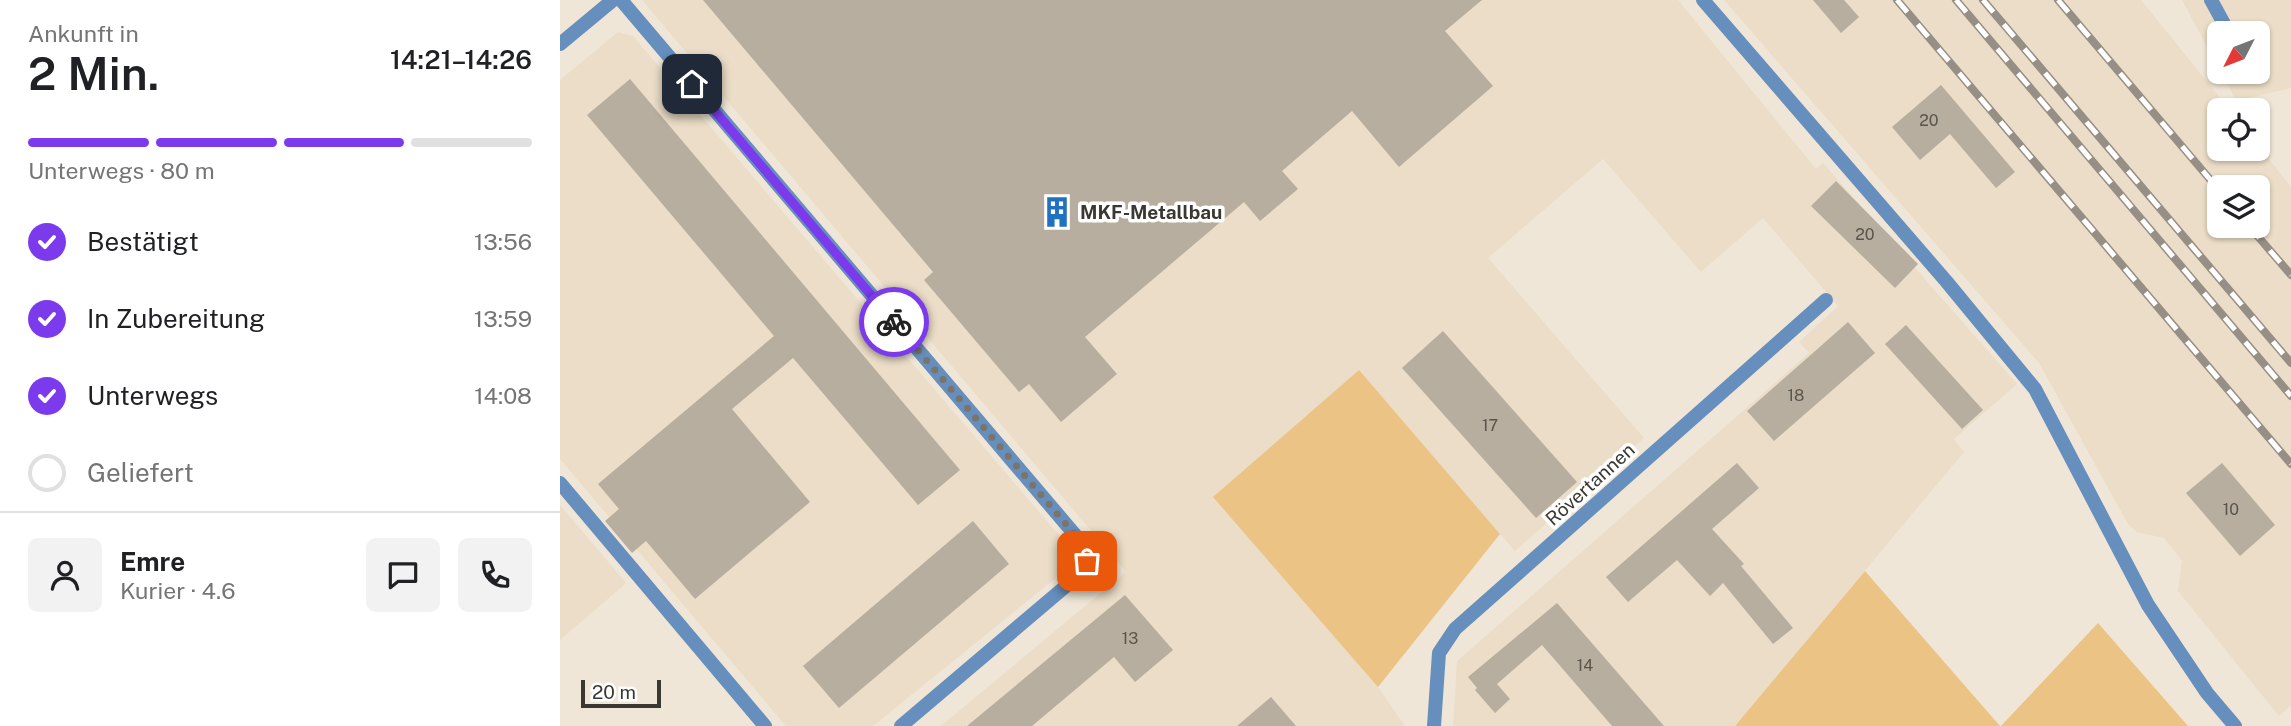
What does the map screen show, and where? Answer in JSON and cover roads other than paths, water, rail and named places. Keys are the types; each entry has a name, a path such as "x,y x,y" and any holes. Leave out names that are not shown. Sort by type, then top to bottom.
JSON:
{"street":[{"path":"560,44 613,0"},
{"path":"621,0 1082,543 1087,561 1079,575 901,726"},
{"path":"1703,0 2035,389 2148,605 2207,693 2235,726"},
{"path":"2211,0 2222,21"},
{"name":"Rövertannen","path":"1434,726 1439,653 1455,629 1826,300"},
{"path":"560,483 765,726"}],"railway":[{"path":"1897,0 2291,464"},
{"path":"1956,0 2291,396"},
{"path":"1983,0 2291,363"},
{"path":"2058,0 2207,176"},
{"path":"2259,238 2291,275"}],"place":[{"name":"MKF-Metallbau","path":"1057,212"}]}
